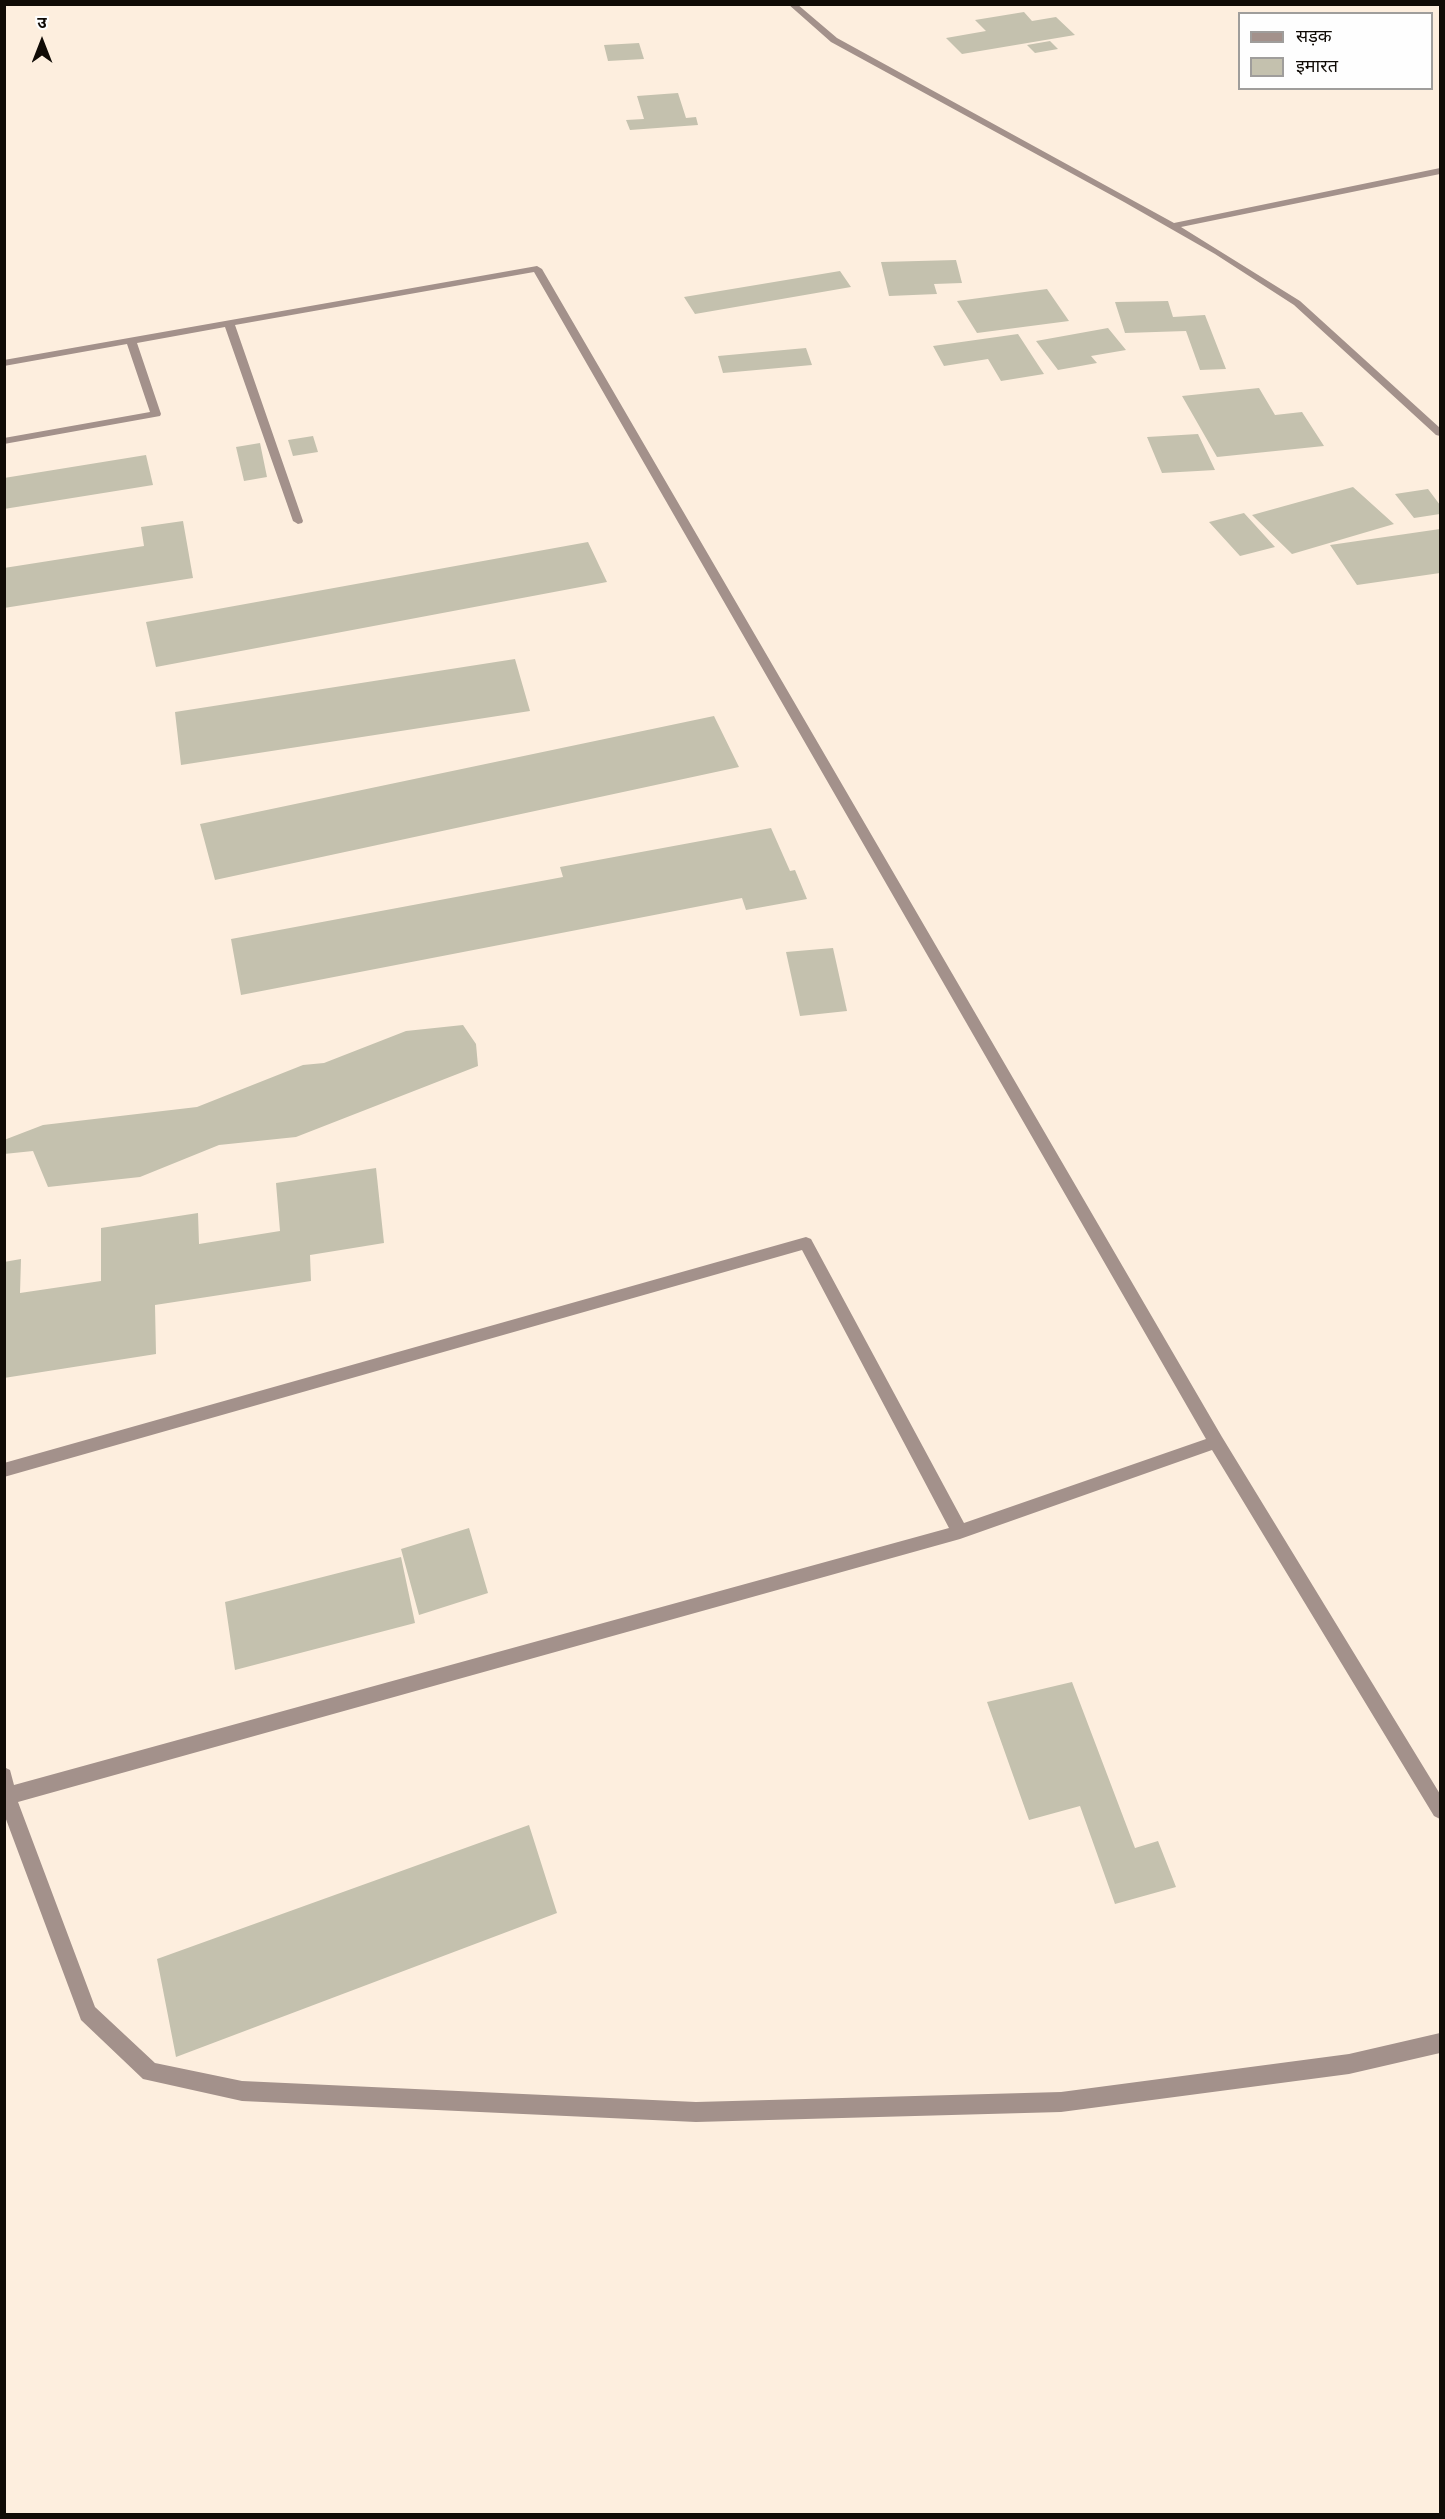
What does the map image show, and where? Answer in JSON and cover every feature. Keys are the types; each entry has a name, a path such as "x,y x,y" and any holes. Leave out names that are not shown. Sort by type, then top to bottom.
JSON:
{"street":[{"path":"792,4 834,40 1173,226 1297,303 1440,433"},
{"path":"1173,226 1440,171"},
{"path":"4,363 537,269 1216,1442 1440,1810"},
{"path":"229,323 298,521"},
{"path":"4,441 156,414 131,340"},
{"path":"4,1470 806,1243 960,1532"},
{"path":"7,1796 960,1532 1216,1442"},
{"path":"4,1776 7,1796 88,2013 150,2072 242,2091 696,2112 1060,2102 1349,2064 1440,2043"}],"building":[{"path":"1024,12 1032,21 1056,17 1075,35 962,54 946,38 986,31 975,20"},
{"path":"1050,41 1058,49 1035,53 1027,45"},
{"path":"639,43 644,59 608,61 604,45"},
{"path":"678,93 686,118 696,117 698,125 630,130 626,120 644,119 637,96"},
{"path":"956,260 962,283 934,284 937,294 889,296 881,262"},
{"path":"840,271 851,287 695,314 684,297"},
{"path":"1047,289 1069,321 977,333 957,301"},
{"path":"1168,301 1173,317 1205,315 1226,369 1200,370 1186,331 1125,333 1115,302"},
{"path":"1108,328 1126,350 1091,356 1097,363 1058,370 1036,341"},
{"path":"1018,334 1044,374 1001,381 988,359 944,366 933,346"},
{"path":"806,348 812,365 723,373 718,356"},
{"path":"1259,388 1275,415 1302,412 1324,446 1217,457 1182,396"},
{"path":"1198,434 1215,470 1162,473 1147,437"},
{"path":"313,436 318,452 293,456 288,440"},
{"path":"260,443 267,477 244,481 236,447"},
{"path":"146,455 153,485 4,509 4,478"},
{"path":"1353,487 1394,524 1292,554 1252,515"},
{"path":"1428,489 1440,505 1440,514 1414,518 1395,494"},
{"path":"1244,513 1275,547 1240,556 1209,522"},
{"path":"183,521 193,578 4,608 4,568 144,546 141,527"},
{"path":"1440,529 1440,573 1357,585 1330,545"},
{"path":"588,542 607,582 156,667 146,622"},
{"path":"515,659 530,711 181,765 175,712"},
{"path":"714,716 739,767 215,880 200,824"},
{"path":"771,828 790,871 795,870 807,899 746,910 742,898 241,995 231,939 563,877 560,867"},
{"path":"833,948 847,1011 800,1016 786,952"},
{"path":"463,1025 476,1044 478,1066 296,1137 219,1145 140,1177 48,1187 33,1151 4,1154 4,1140 43,1125 197,1107 303,1065 324,1063 406,1031"},
{"path":"376,1168 384,1243 310,1255 311,1281 155,1305 156,1354 4,1378 4,1262 21,1259 20,1293 101,1281 101,1228 198,1213 199,1244 280,1231 276,1183"},
{"path":"469,1528 488,1593 419,1615 401,1549"},
{"path":"401,1557 415,1623 235,1670 225,1602"},
{"path":"1072,1682 1135,1848 1158,1841 1176,1887 1115,1904 1080,1806 1029,1820 987,1702"},
{"path":"529,1825 557,1913 176,2057 157,1959"}]}
